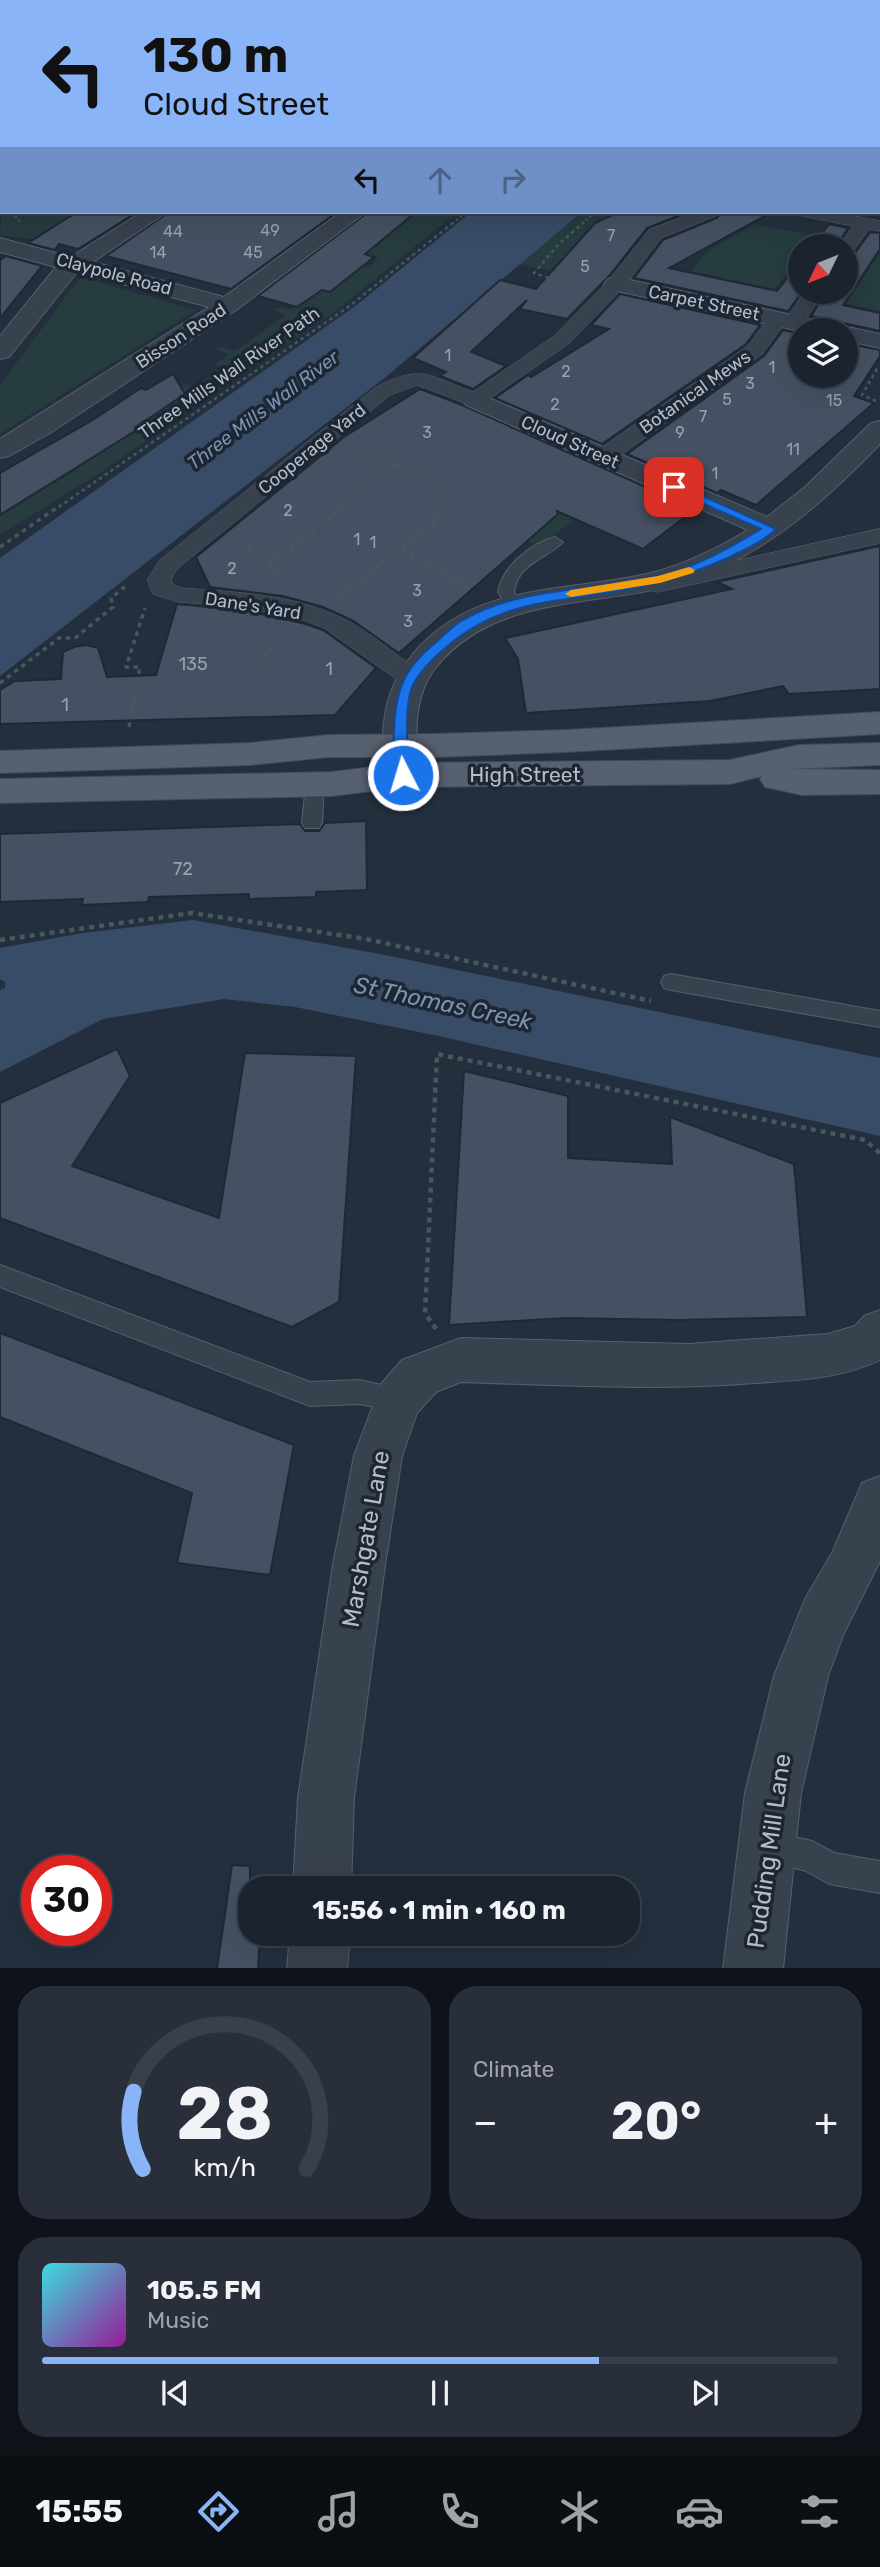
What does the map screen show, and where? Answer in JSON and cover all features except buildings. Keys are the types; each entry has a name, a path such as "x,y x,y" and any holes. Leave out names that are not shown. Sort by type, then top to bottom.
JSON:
{"main road":[{"name":"High Street","path":"0,791 315,784 402,761 679,736 880,723"},
{"name":"High Street","path":"0,762 250,754 281,747 333,745 402,761 730,772 799,757 880,754"},
{"path":"730,772 802,783 880,782"}],"street":[{"path":"0,352 57,279 73,263 153,214"},
{"name":"Bisson Road","path":"0,450 41,427 228,305 352,214"},
{"path":"475,400 561,340 616,284 655,234 705,214"},
{"path":"819,214 872,224"},
{"path":"858,237 872,224"},
{"name":"Claypole Road","path":"0,245 228,305"},
{"name":"Carpet Street","path":"616,284 786,320"},
{"name":"Botanical Mews","path":"603,457 755,350 803,304"},
{"name":"Cloud Street","path":"408,379 419,379 475,400 603,457 681,481 770,529"},
{"name":"Cooperage Yard","path":"219,524 371,400 408,379"},
{"path":"402,761 404,694 411,677 426,657 462,626 514,604 628,586 684,572 735,550 808,501 880,429"},
{"path":"165,577 219,524"},
{"path":"628,586 630,590 695,578 880,536"},
{"name":"Dane's Yard","path":"165,577 178,595 243,600 310,614 332,623 411,677"},
{"name":"Marshgate Lane","path":"323,1876 326,1798 359,1565 378,1456 398,1400 419,1376 461,1360 689,1366 828,1356 877,1343"},
{"name":"Pudding Mill Lane","path":"753,1968 773,1793 801,1676 824,1618 850,1571 880,1501"},
{"path":"317,1968 319,1946"}],"lane":[{"path":"514,604 506,592 508,578 537,551 555,542"},
{"path":"312,823 315,784"},
{"path":"671,982 880,1019"},
{"path":"0,1276 310,1394 360,1392 398,1400"},
{"path":"766,1846 812,1857 830,1868 880,1877"}],"path":[{"name":"Three Mills Wall River Path","path":"0,547 351,305 464,214"},
{"path":"554,281 534,273 558,245 593,214"},
{"path":"880,363 869,377 862,396 880,402"},
{"path":"875,372 880,374"},
{"path":"350,589 439,520 437,503 426,498 436,491 431,479 366,452"},
{"path":"269,565 395,464"},
{"path":"219,524 292,586 310,614"},
{"path":"402,549 466,586"},
{"path":"0,683 60,638 75,638 113,607 111,598 139,576 165,577 154,600 148,600 126,667 140,667 132,715"},
{"path":"260,665 272,643"},
{"path":"0,940 192,913 366,939 664,1004"},
{"path":"461,1360 425,1313 437,1054 865,1140 880,1153"}],"green space":[{"path":"2,214 87,214 65,226 57,224 34,239 0,235"},
{"path":"413,214 455,214 336,311 98,474 0,535 0,515 14,507 0,497 4,495 20,503 48,487 32,479 38,475 54,483 78,469 62,460 72,454 88,461 110,447 95,440 101,436 118,442 142,427 126,420 186,384 195,387 223,368 215,364 229,354 215,349 219,346 235,351 286,315 274,310 278,307 290,310 312,292 303,285 330,292 342,282 355,263 369,267 379,258 355,252 356,250 367,252 407,221 394,217 408,217"},
{"path":"580,214 614,214 607,217 549,271 520,264"},
{"path":"755,224 805,234 788,234 788,272 775,289 691,271 709,250"},
{"path":"880,253 880,311 846,304 858,304 858,286"},
{"path":"84,278 196,310 0,434 0,385 78,280"},
{"path":"492,484 574,520 539,546 457,509"}],"water":[{"name":"Three Mills Wall River","path":"469,214 580,214 387,376 0,676 0,558 358,304"},
{"name":"St Thomas Creek","path":"193,920 385,955 880,1058 880,1136 434,1035 295,1007 224,999 103,1019 0,1072 0,990 5,988 5,982 0,979 0,948 83,933"}],"slow traffic":[{"path":"571,594 628,586 689,570"}],"route":[{"path":"403,775 400,746 407,684 426,657 462,626 514,604 628,586 684,572 735,550 770,529 674,487"}]}
